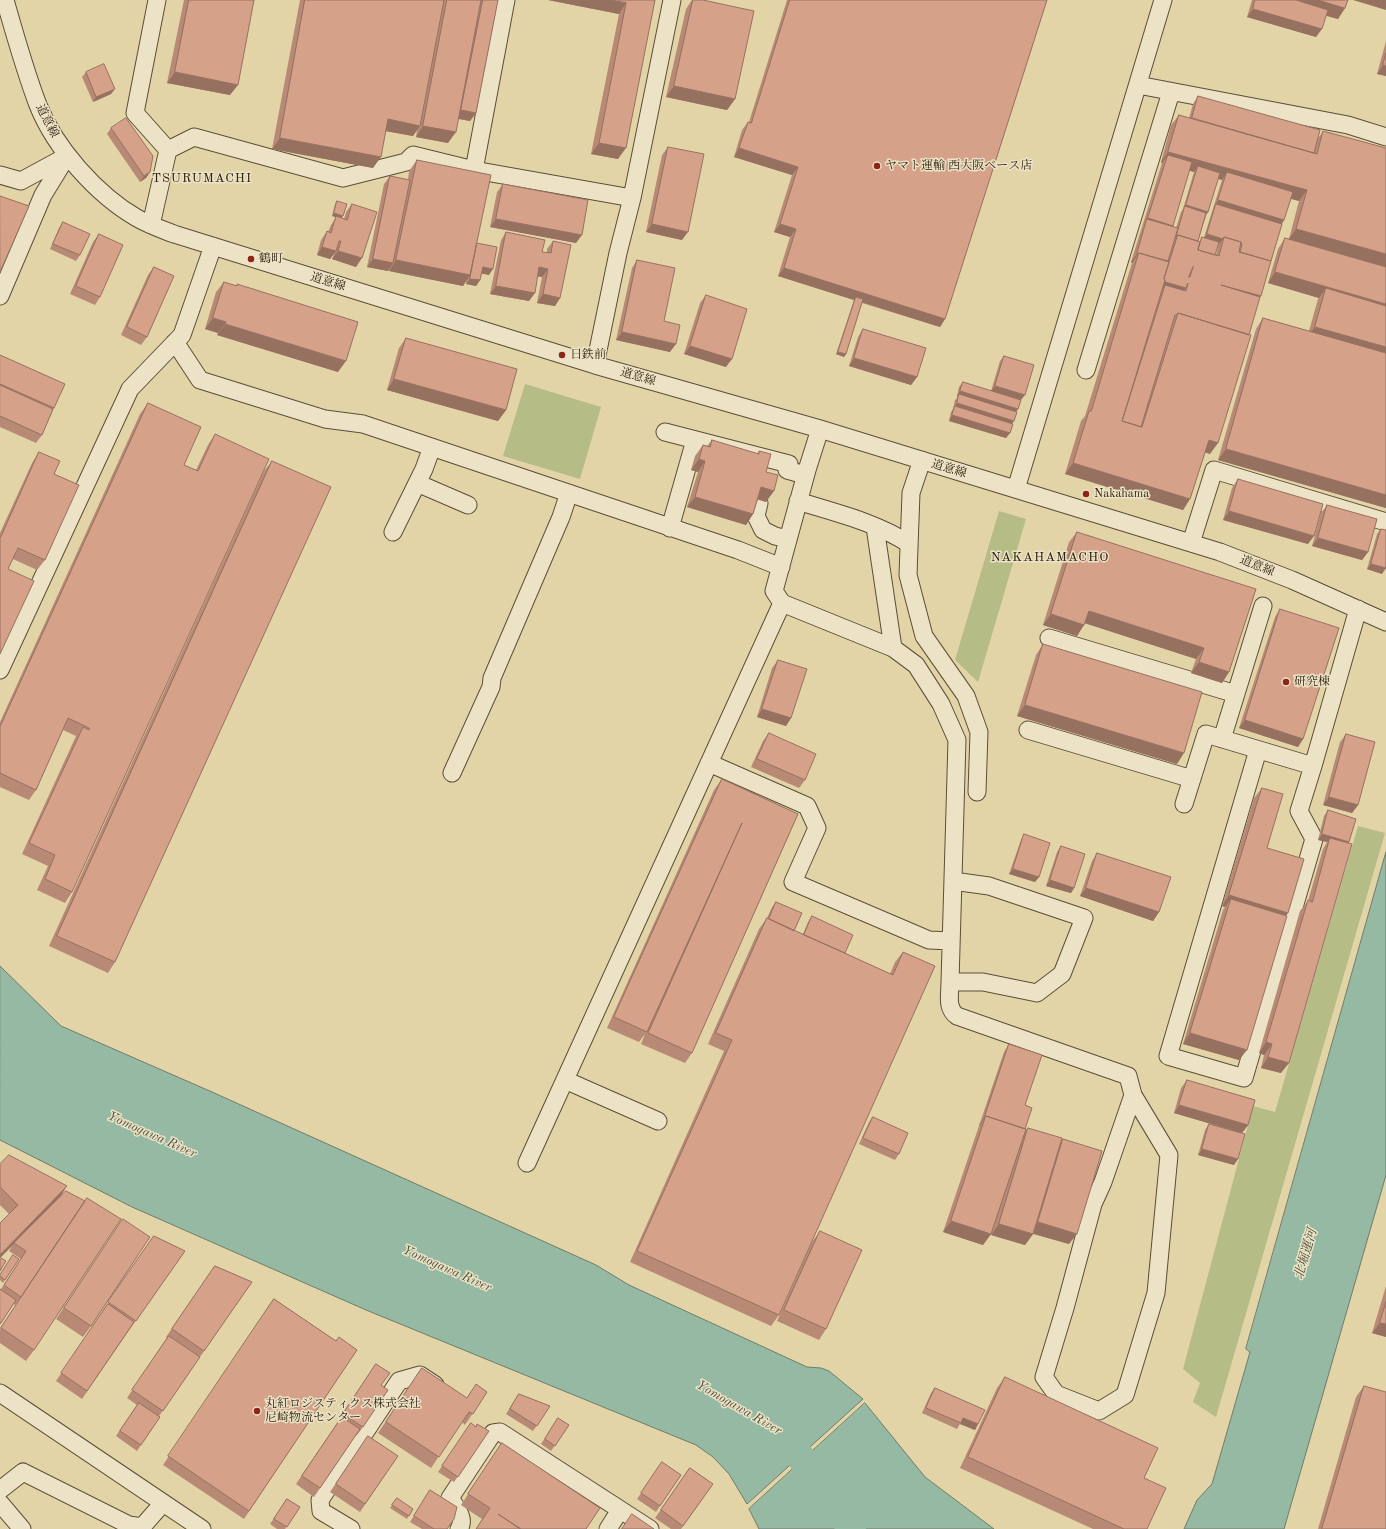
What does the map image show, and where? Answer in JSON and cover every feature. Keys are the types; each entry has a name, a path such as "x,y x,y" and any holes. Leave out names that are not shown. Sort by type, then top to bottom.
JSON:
{"street":[{"name":"道意線","path":"5,0 39,106 52,132 67,156 104,194 136,218 151,225 174,234 596,365 820,429 1220,552 1292,580 1386,622"},
{"path":"157,0 135,113 168,150"},
{"path":"474,170 506,0"},
{"path":"596,365 618,253 632,198 672,0"},
{"path":"1016,489 1164,0"},
{"path":"1138,85 1348,125 1386,137"},
{"path":"1086,370 1171,92"},
{"path":"168,150 194,137 343,178 406,162 413,155 474,170 632,198"},
{"path":"151,225 168,150"},
{"path":"0,175 21,180 67,156"},
{"path":"0,296 43,195 67,156"},
{"path":"0,670 130,389 182,335 213,246"},
{"path":"175,342 200,380 324,419 363,424 738,550 781,567"},
{"path":"820,429 805,475 774,590 782,603 893,648 916,665 941,704 957,740 950,982 950,1007 952,1012 957,1016 1128,1076 1133,1095 1169,1155 1156,1293 1125,1395 1098,1411 1056,1394 1044,1377 1065,1308 1093,1204 1103,1182 1133,1095"},
{"path":"665,432 789,464 787,470"},
{"path":"670,528 695,440"},
{"path":"393,532 417,483 432,447"},
{"path":"922,460 910,493 908,574 924,636 966,696 979,732 977,792"},
{"path":"768,476 776,472 787,470 805,475"},
{"path":"1191,543 1214,470 1386,522"},
{"path":"417,483 468,505"},
{"path":"452,773 490,687 492,678 561,517 569,493"},
{"path":"798,501 875,527 897,536 909,544"},
{"path":"759,503 756,516 763,530 775,536 788,539"},
{"path":"875,527 893,648"},
{"path":"527,1163 782,603"},
{"path":"1222,739 1263,606"},
{"path":"1258,750 1168,1056 1244,1078 1314,839 1300,810 1358,609"},
{"path":"1049,638 1236,694"},
{"path":"1028,730 1192,780"},
{"path":"1184,804 1206,734 1313,766"},
{"path":"709,763 807,806 817,828 792,882 929,940 951,942"},
{"path":"950,982 983,982 1038,993 1062,974 1084,918 989,886 953,881"},
{"path":"565,1080 658,1121"},
{"path":"351,1529 321,1511 320,1500 399,1381 420,1375 446,1392"},
{"path":"0,1393 202,1529"},
{"path":"459,1529 461,1526 461,1516 450,1498 493,1433 500,1432 650,1529"},
{"path":"0,1490 23,1472 129,1525 142,1527 163,1503"},
{"path":"0,1503 22,1529"},
{"path":"608,1529 620,1510"}],"shaded area":[{"path":"525,384 601,407 580,479 503,456"},
{"path":"999,511 1026,519 978,682 955,660"},
{"path":"1358,826 1385,833 1216,1417 1193,1402 1200,1383 1183,1369 1253,1106 1275,1112"}],"water":[{"name":"北堀運河","path":"1386,852 1386,1175 1284,1529 1184,1529 1197,1500 1212,1484 1250,1352 1246,1349"},
{"path":"0,966 61,1026 212,1092 596,1265 629,1285 807,1367 821,1368 829,1371 863,1399 747,1504 729,1474 713,1457 696,1445 366,1310 132,1207 0,1140"},
{"path":"865,1403 925,1477 994,1529 759,1529 749,1509"}],"building":[{"path":"189,0 254,0 238,85 175,72"},
{"path":"305,0 444,0 420,126 388,119 381,157 280,138"},
{"path":"447,0 481,0 456,132 423,126"},
{"path":"483,0 498,0 476,113 461,110"},
{"path":"609,0 655,0 626,148 599,143 626,3"},
{"path":"693,0 703,0 754,11 735,99 674,86"},
{"name":"ヤマト運輸 西大阪ベース店","path":"790,0 1047,0 945,319 784,268 796,229 780,224 798,167 739,148 748,122 751,123"},
{"path":"1255,0 1296,0 1328,10 1322,29 1253,9"},
{"path":"1318,0 1348,0 1345,8"},
{"path":"1386,53 1386,66 1383,65"},
{"path":"104,64 115,89 96,97 86,72"},
{"path":"1198,96 1320,130 1314,153 1192,118"},
{"path":"1179,115 1317,154 1323,131 1386,148 1386,254 1296,229 1307,190 1168,152"},
{"path":"126,118 153,156 150,172 144,176 111,128"},
{"path":"668,147 704,154 688,232 652,224"},
{"path":"1168,155 1192,162 1173,226 1148,218"},
{"path":"417,160 491,175 470,275 396,260"},
{"path":"1198,166 1220,173 1208,212 1186,205"},
{"path":"1227,172 1293,192 1284,220 1218,200"},
{"path":"390,176 410,180 393,263 373,259"},
{"path":"503,184 588,200 582,235 496,219"},
{"path":"0,196 29,206 0,272"},
{"path":"337,201 347,204 343,216 334,213"},
{"path":"352,204 377,212 362,258 338,251 341,241 339,241 336,251 322,247 327,231 331,233 336,216 347,220"},
{"path":"1216,204 1282,224 1271,261 1240,252 1241,242 1224,237 1223,239 1207,234"},
{"path":"1185,206 1206,213 1198,241 1178,235 1176,237"},
{"path":"1147,219 1178,228 1168,261 1139,253 1137,254"},
{"path":"63,222 90,234 80,255 53,244"},
{"path":"506,232 545,240 542,252 551,253 553,241 571,245 560,298 543,294 548,269 539,267 535,293 496,286"},
{"path":"99,234 123,245 100,297 76,286"},
{"path":"1178,235 1200,242 1198,250 1219,256 1224,237 1241,242 1239,252 1271,261 1261,296 1221,285 1260,297 1249,335 1178,313 1175,315 1141,427 1122,421 1165,285 1186,291 1188,283 1186,288 1165,282 1164,279"},
{"path":"1202,237 1219,242 1215,255 1198,250"},
{"path":"1285,238 1386,267 1386,304 1275,272"},
{"path":"477,243 497,247 493,269 483,267 480,280 470,279"},
{"path":"1139,253 1169,262 1165,280 1122,421 1142,427 1178,313 1251,335 1218,443 1209,440 1190,499 1073,463 1089,411 1091,411"},
{"path":"637,260 675,268 664,321 680,325 676,344 622,332"},
{"path":"154,267 174,276 147,337 127,327"},
{"path":"224,282 237,286 237,284 358,322 346,361 225,324 226,322 213,318"},
{"path":"1326,288 1386,306 1386,347 1315,327"},
{"path":"706,295 747,309 732,359 690,346"},
{"path":"856,297 863,299 846,354 838,352"},
{"path":"1263,318 1386,353 1386,495 1226,449"},
{"path":"863,329 926,348 917,377 854,358"},
{"path":"406,338 517,369 506,410 394,379"},
{"path":"0,355 65,384 54,408 0,384"},
{"path":"1004,356 1034,365 1025,395 995,386"},
{"path":"963,382 1021,400 1018,409 960,391"},
{"path":"0,385 53,409 42,435 0,416"},
{"path":"959,394 1017,412 1014,421 957,403"},
{"path":"148,403 201,427 184,465 198,471 215,434 269,459 72,892 45,879 55,855 29,843 83,727 89,730 89,728 68,718 36,790 0,773 0,727"},
{"path":"955,406 1013,424 1010,433 952,415"},
{"path":"712,440 759,454 759,451 771,454 766,472 778,475 774,491 761,487 753,514 695,497 705,461 699,459 703,445 710,447"},
{"path":"39,452 60,461 54,474 79,485 45,560 18,548 8,569 34,581 0,654 0,539"},
{"path":"272,461 331,487 115,962 57,936"},
{"path":"1238,479 1323,504 1314,536 1229,511"},
{"path":"1327,505 1377,519 1368,552 1318,538"},
{"path":"1381,529 1386,530 1386,568 1371,564"},
{"path":"1077,532 1256,589 1229,672 1199,662 1204,648 1089,611 1084,625 1051,614"},
{"name":"研究棟","path":"1280,609 1339,628 1303,739 1245,720"},
{"path":"1043,644 1202,692 1184,753 1025,705"},
{"path":"778,660 807,669 791,718 762,709"},
{"path":"769,733 816,754 805,780 757,759"},
{"path":"1346,734 1375,742 1358,805 1329,797"},
{"path":"722,779 798,814 692,1053 648,1033 742,823 647,1032 614,1017"},
{"path":"1262,788 1283,794 1267,848 1304,859 1288,913 1229,895"},
{"path":"1328,810 1356,819 1349,842 1322,834"},
{"path":"1024,834 1050,843 1039,877 1013,869"},
{"path":"1330,838 1352,844 1289,1063 1268,1057 1272,1044 1266,1042 1308,900 1312,902"},
{"path":"1061,846 1085,854 1074,888 1050,880"},
{"path":"1097,853 1171,877 1159,912 1086,888"},
{"path":"1231,899 1287,916 1247,1050 1190,1033"},
{"path":"776,902 802,913 794,931 769,919"},
{"path":"812,916 853,935 845,953 804,935"},
{"path":"767,918 893,975 903,952 935,966 779,1315 637,1251 732,1040 716,1033"},
{"path":"1009,1044 1042,1055 1025,1105 1032,1108 1025,1129 985,1116"},
{"path":"1187,1080 1255,1100 1248,1125 1179,1105"},
{"path":"986,1116 1026,1129 991,1234 951,1221"},
{"path":"873,1117 908,1133 899,1154 863,1138"},
{"path":"1209,1124 1245,1134 1238,1159 1202,1149"},
{"path":"1028,1128 1062,1138 1033,1234 999,1224"},
{"path":"1063,1139 1102,1151 1077,1234 1038,1222"},
{"path":"9,1155 67,1186 0,1255 0,1223 18,1205 0,1187 0,1164"},
{"path":"66,1191 85,1201 21,1297 4,1285 26,1251 14,1243"},
{"path":"87,1198 121,1219 34,1350 1,1328"},
{"path":"123,1219 150,1237 91,1326 64,1308"},
{"path":"820,1231 862,1250 826,1329 784,1310"},
{"path":"154,1236 185,1251 136,1321 108,1302"},
{"path":"13,1255 19,1259 5,1280 0,1275"},
{"path":"1,1258 6,1261 0,1271 0,1259"},
{"path":"215,1266 252,1282 204,1351 172,1329"},
{"path":"0,1289 16,1300 1,1323 0,1322"},
{"name":"丸紅ロジスティクス株式会社 尼崎物流センター","path":"274,1299 336,1341 339,1337 357,1350 249,1511 168,1456"},
{"path":"1386,1302 1386,1324 1380,1323"},
{"path":"108,1304 134,1322 87,1391 61,1373"},
{"path":"169,1336 200,1357 163,1411 132,1390"},
{"path":"376,1364 390,1373 381,1385 388,1390 363,1427 343,1414"},
{"path":"422,1368 467,1398 476,1384 487,1392 473,1414 469,1412 439,1457 386,1422"},
{"path":"1005,1377 1158,1448 1144,1478 1166,1488 1147,1529 1124,1529 968,1457"},
{"path":"1364,1386 1386,1392 1386,1529 1322,1529"},
{"path":"935,1388 985,1410 978,1424 963,1418 961,1423 926,1408"},
{"path":"519,1394 550,1406 537,1426 510,1409"},
{"path":"139,1403 160,1417 141,1445 120,1431"},
{"path":"342,1417 360,1429 320,1488 302,1476"},
{"path":"558,1418 569,1425 555,1446 545,1439"},
{"path":"471,1423 476,1427 477,1424 489,1431 458,1477 442,1466"},
{"path":"368,1436 398,1456 365,1504 336,1484"},
{"path":"502,1443 600,1508 586,1529 521,1529 498,1514 520,1529 476,1529 490,1508 468,1494"},
{"path":"662,1462 681,1475 660,1506 641,1493"},
{"path":"690,1468 713,1484 683,1526 661,1510"},
{"path":"430,1490 457,1507 454,1519 447,1529 434,1529 414,1516"},
{"path":"397,1498 413,1509 409,1516 392,1505"},
{"path":"287,1499 300,1507 287,1527 274,1519"},
{"path":"632,1514 654,1529 622,1529"}],"waterway":[{"name":"Yomogawa River","path":"776,1427 782,1431 852,1529"}],"place":[{"name":"ヤマト運輸 西大阪ベース店","path":"877,166"},
{"name":"鶴町","path":"251,259"},
{"name":"日鉄前","path":"562,355"},
{"name":"Nakahama","path":"1086,494"},
{"name":"研究棟","path":"1286,682"},
{"name":"丸紅ロジスティクス株式会社 尼崎物流センター","path":"257,1411"}],"district":[{"name":"TSURUMACHI","path":"202,179"},
{"name":"NAKAHAMACHO","path":"1050,558"}]}
